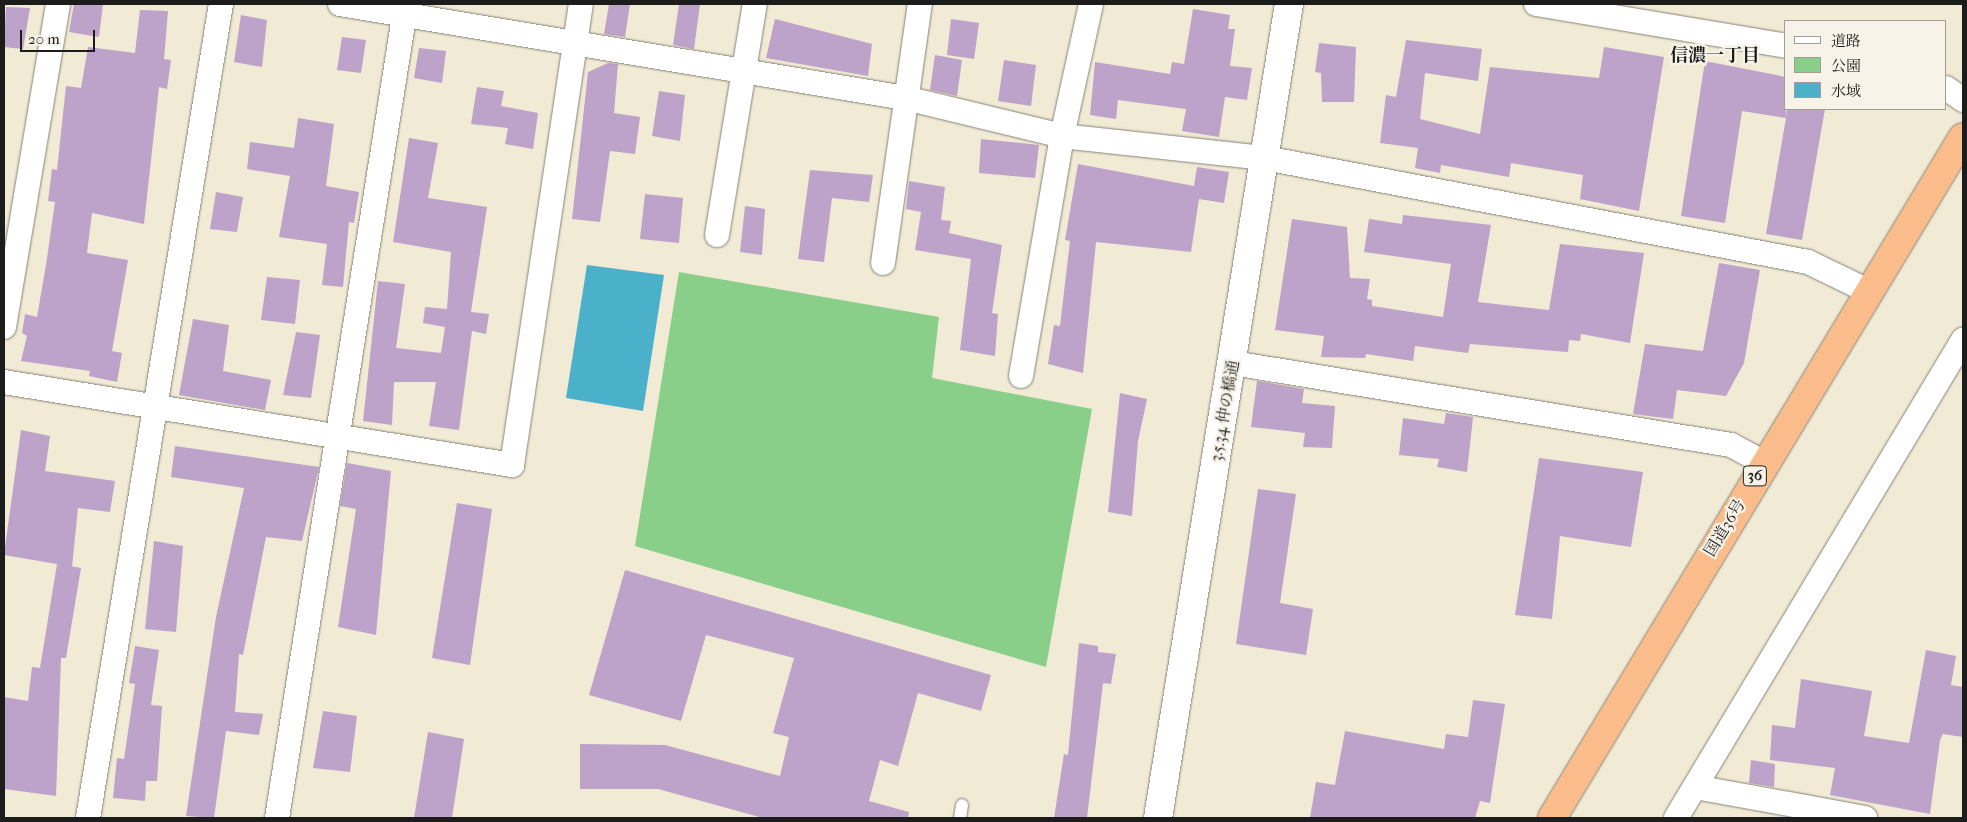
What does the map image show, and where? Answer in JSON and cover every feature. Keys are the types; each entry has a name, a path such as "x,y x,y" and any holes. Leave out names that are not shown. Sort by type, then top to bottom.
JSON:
{"highway":[{"name":"国道36号","path":"1552,818 1763,462 1963,137"}],"street":[{"path":"4,327 58,4"},
{"path":"88,818 157,407 221,4"},
{"path":"340,4 405,9 575,43 904,98 1062,136 1265,158 1808,262 1868,291"},
{"path":"4,382 512,465 581,4"},
{"path":"717,235 755,4"},
{"path":"883,263 904,98 920,4"},
{"path":"1021,376 1062,136 1091,4"},
{"name":"3.5.34 仲の橋通","path":"1158,818 1233,363 1289,4"},
{"path":"1536,4 1784,46"},
{"path":"277,818 405,9"},
{"path":"1947,89 1963,100"},
{"path":"1676,818 1963,340"},
{"path":"1233,363 1731,445 1763,462"},
{"path":"1695,787 1865,818"}],"lane":[{"path":"960,818 962,805"}],"green space":[{"path":"679,272 939,317 932,378 1092,409 1046,667 635,546"}],"water":[{"path":"587,265 664,275 643,411 566,398"}],"building":[{"path":"74,4 103,4 99,37 69,32"},
{"path":"609,4 630,4 625,37 604,34"},
{"path":"679,4 700,4 694,49 673,45"},
{"path":"6,7 30,8 23,49 4,47"},
{"path":"1193,9 1230,15 1228,29 1235,29 1230,66 1252,68 1247,100 1225,97 1219,137 1182,131 1186,109 1118,100 1116,119 1090,115 1095,62 1170,74 1172,62 1184,64"},
{"path":"140,10 168,11 164,59 171,60 167,89 159,87 144,224 92,213 87,253 128,260 112,351 122,353 117,382 89,376 90,371 21,361 27,336 22,333 25,314 37,317 55,202 48,201 52,169 57,170 66,86 81,88 88,47 135,53"},
{"path":"241,15 267,20 262,67 234,62"},
{"path":"775,19 872,44 868,76 766,58"},
{"path":"951,19 979,23 974,59 947,55"},
{"path":"342,37 366,40 361,73 337,70"},
{"path":"1406,40 1482,49 1478,81 1425,73 1420,119 1480,134 1490,67 1599,78 1604,47 1664,57 1639,211 1580,199 1583,175 1511,163 1509,177 1441,165 1440,173 1415,168 1418,148 1380,143 1386,95 1396,97"},
{"path":"1319,43 1356,47 1354,102 1322,102 1321,73 1315,72"},
{"path":"419,48 446,51 442,83 414,78"},
{"path":"935,55 962,60 957,96 930,90"},
{"path":"1004,60 1036,65 1031,106 998,101"},
{"path":"1705,61 1784,77 1784,110 1786,110 1786,118 1742,111 1725,223 1681,216"},
{"path":"608,63 618,64 614,113 640,117 635,154 610,151 600,222 572,219 588,72"},
{"path":"477,87 504,91 501,106 538,113 533,149 505,144 508,128 471,124"},
{"path":"659,91 685,95 680,141 652,136"},
{"path":"1787,110 1825,110 1802,240 1766,234"},
{"path":"298,118 334,124 326,186 359,192 354,223 349,222 343,287 322,285 327,244 279,237 290,176 247,169 250,142 294,148"},
{"path":"409,138 438,143 428,198 487,207 471,312 489,314 486,334 472,331 459,430 429,426 436,382 394,382 392,425 363,421 378,281 405,284 396,348 441,353 445,327 423,323 425,307 447,309 451,252 393,242"},
{"path":"981,139 1039,145 1035,178 979,173"},
{"path":"1078,164 1194,186 1197,167 1229,172 1224,203 1199,199 1191,252 1096,242 1083,373 1048,364 1054,325 1060,326 1070,241 1065,240"},
{"path":"810,170 873,175 869,202 832,198 824,262 798,259"},
{"path":"909,181 945,187 941,220 951,221 949,233 1002,245 992,313 998,314 995,356 960,350 971,259 915,250 921,212 906,209"},
{"path":"216,192 243,197 237,232 210,229"},
{"path":"645,194 683,198 679,243 640,239"},
{"path":"745,206 765,209 762,255 740,252"},
{"path":"1403,215 1491,225 1478,302 1549,310 1560,244 1644,253 1630,343 1581,334 1580,341 1569,340 1568,352 1470,344 1468,353 1415,346 1413,361 1366,354 1365,358 1321,357 1324,336 1275,330 1292,219 1347,227 1350,278 1370,279 1367,299 1372,300 1372,306 1443,317 1451,264 1364,252 1369,219 1402,224"},
{"path":"1719,263 1760,270 1744,363 1726,396 1677,390 1673,419 1633,414 1645,344 1703,351"},
{"path":"267,277 300,280 295,324 261,320"},
{"path":"193,319 229,325 223,371 271,380 265,410 179,395"},
{"path":"296,332 320,335 311,398 283,395"},
{"path":"1257,381 1304,389 1302,403 1335,406 1332,448 1303,447 1305,433 1251,427"},
{"path":"1120,393 1147,399 1138,441 1132,516 1108,512"},
{"path":"1446,413 1473,417 1467,472 1437,467 1439,459 1399,455 1403,418 1444,424"},
{"path":"21,430 50,436 45,471 115,481 110,512 78,508 72,566 81,568 66,658 61,658 56,796 4,789 4,697 28,701 32,667 40,668 57,564 4,555"},
{"path":"175,446 319,467 302,541 266,537 243,655 239,654 235,712 263,714 259,735 226,731 214,818 186,816 216,617 244,488 171,477"},
{"path":"1539,458 1643,472 1631,547 1560,536 1552,619 1515,615"},
{"path":"347,463 391,471 376,635 338,627 356,509 340,506"},
{"path":"1258,489 1296,494 1280,603 1313,609 1306,655 1236,644"},
{"path":"457,503 492,509 470,665 432,658"},
{"path":"154,541 183,546 176,632 145,629"},
{"path":"625,570 991,675 981,711 918,693 898,766 880,760 869,801 909,812 908,818 763,818 658,789 580,789 580,744 665,745 780,776 789,737 773,733 794,658 706,635 681,721 589,695"},
{"path":"1079,643 1098,646 1098,652 1116,654 1111,684 1103,683 1087,818 1054,818 1064,754 1068,755"},
{"path":"135,646 159,650 151,705 162,706 157,781 146,781 145,801 113,798 117,758 124,759 135,684 129,683"},
{"path":"1926,650 1956,656 1951,685 1963,687 1963,737 1943,734 1940,740 1930,814 1830,795 1835,768 1770,760 1772,725 1795,728 1801,679 1872,691 1864,736 1909,743"},
{"path":"1473,700 1505,704 1490,803 1480,801 1475,818 1310,818 1316,782 1335,785 1345,731 1444,749 1446,734 1468,737"},
{"path":"323,711 357,716 350,772 313,768"},
{"path":"428,732 464,739 452,818 414,818"},
{"path":"1751,760 1775,764 1774,787 1749,783"}],"district":[{"name":"信濃一丁目","path":"1715,56"}]}
